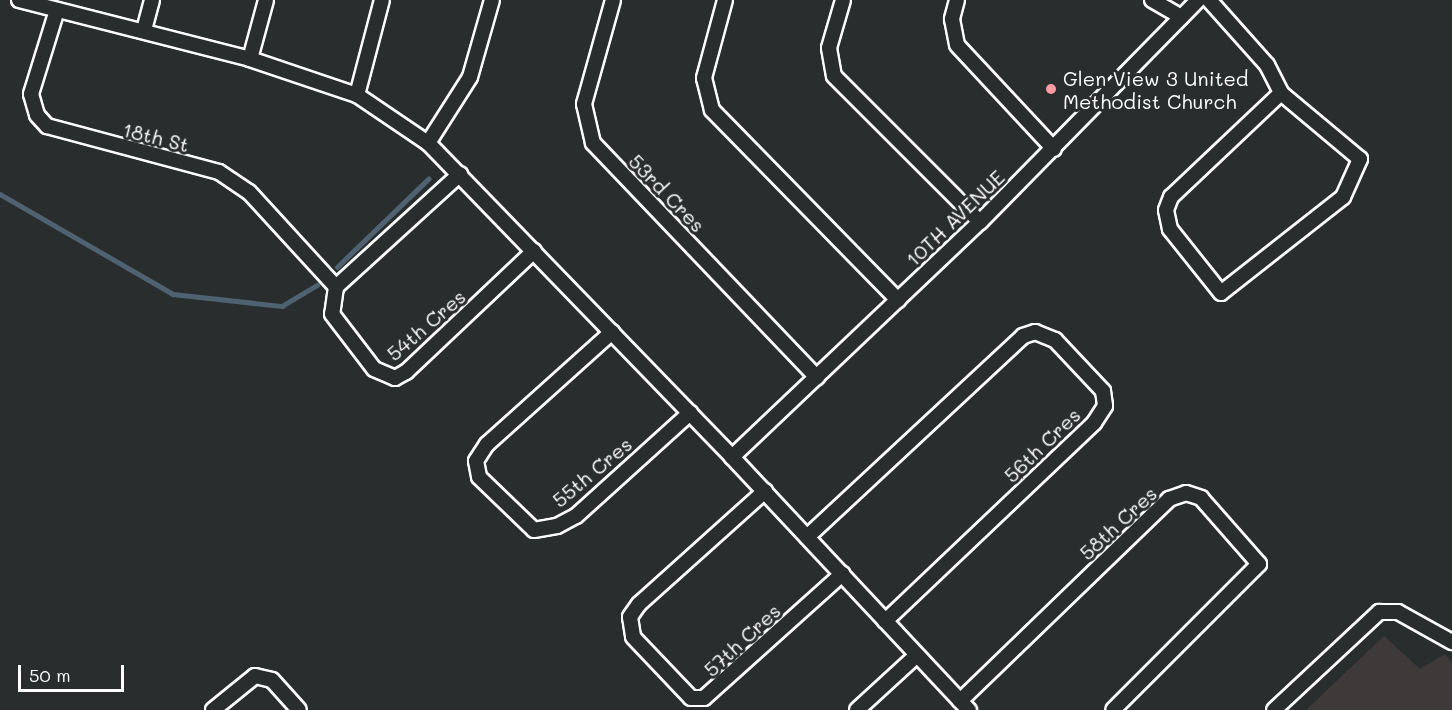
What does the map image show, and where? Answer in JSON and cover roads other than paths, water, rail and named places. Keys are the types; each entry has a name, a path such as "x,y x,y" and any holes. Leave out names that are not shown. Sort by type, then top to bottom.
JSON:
{"street":[{"path":"19,0 39,3 57,10 144,30 250,59 357,95 428,143 765,491 964,705"},
{"path":"144,30 152,0"},
{"path":"250,59 266,0"},
{"path":"357,95 382,0"},
{"path":"428,143 470,76 492,0"},
{"name":"53rd Cres","path":"613,0 584,104 593,143 817,377"},
{"path":"725,0 704,78 712,110 898,300"},
{"path":"843,0 829,48 834,76 980,222"},
{"path":"957,0 952,19 957,45 1054,149"},
{"path":"1152,0 1182,17"},
{"name":"10TH AVENUE","path":"732,457 980,222 1198,0"},
{"path":"1209,0 1267,65 1281,93 1360,159 1343,197 1221,293 1170,229 1166,210 1171,197 1281,93"},
{"name":"18th St","path":"57,10 31,94 37,115 46,126 219,172 249,192 336,287"},
{"path":"336,287 460,174"},
{"name":"54th Cres","path":"336,287 331,301 339,326 374,369 395,378 416,365 534,251"},
{"name":"55th Cres","path":"612,332 486,444 477,461 479,477 534,530 557,526 576,516 690,413"},
{"name":"56th Cres","path":"807,537 1023,336 1035,333 1055,340 1103,391 1105,406 1094,423 885,621"},
{"name":"57th Cres","path":"765,491 639,604 630,617 633,637 691,698 704,698 842,574"},
{"name":"58th Cres","path":"964,705 1169,499 1186,493 1201,498 1259,564 1113,710"},
{"path":"1274,710 1379,612 1398,612 1452,642"},
{"path":"857,710 917,655"},
{"path":"213,710 255,676 272,680 299,710"}],"waterway":[{"path":"337,267 428,179"},
{"path":"0,194 173,294 282,306 317,285"}],"place":[{"name":"Glen View 3 United Methodist Church","path":"1051,89"}]}
